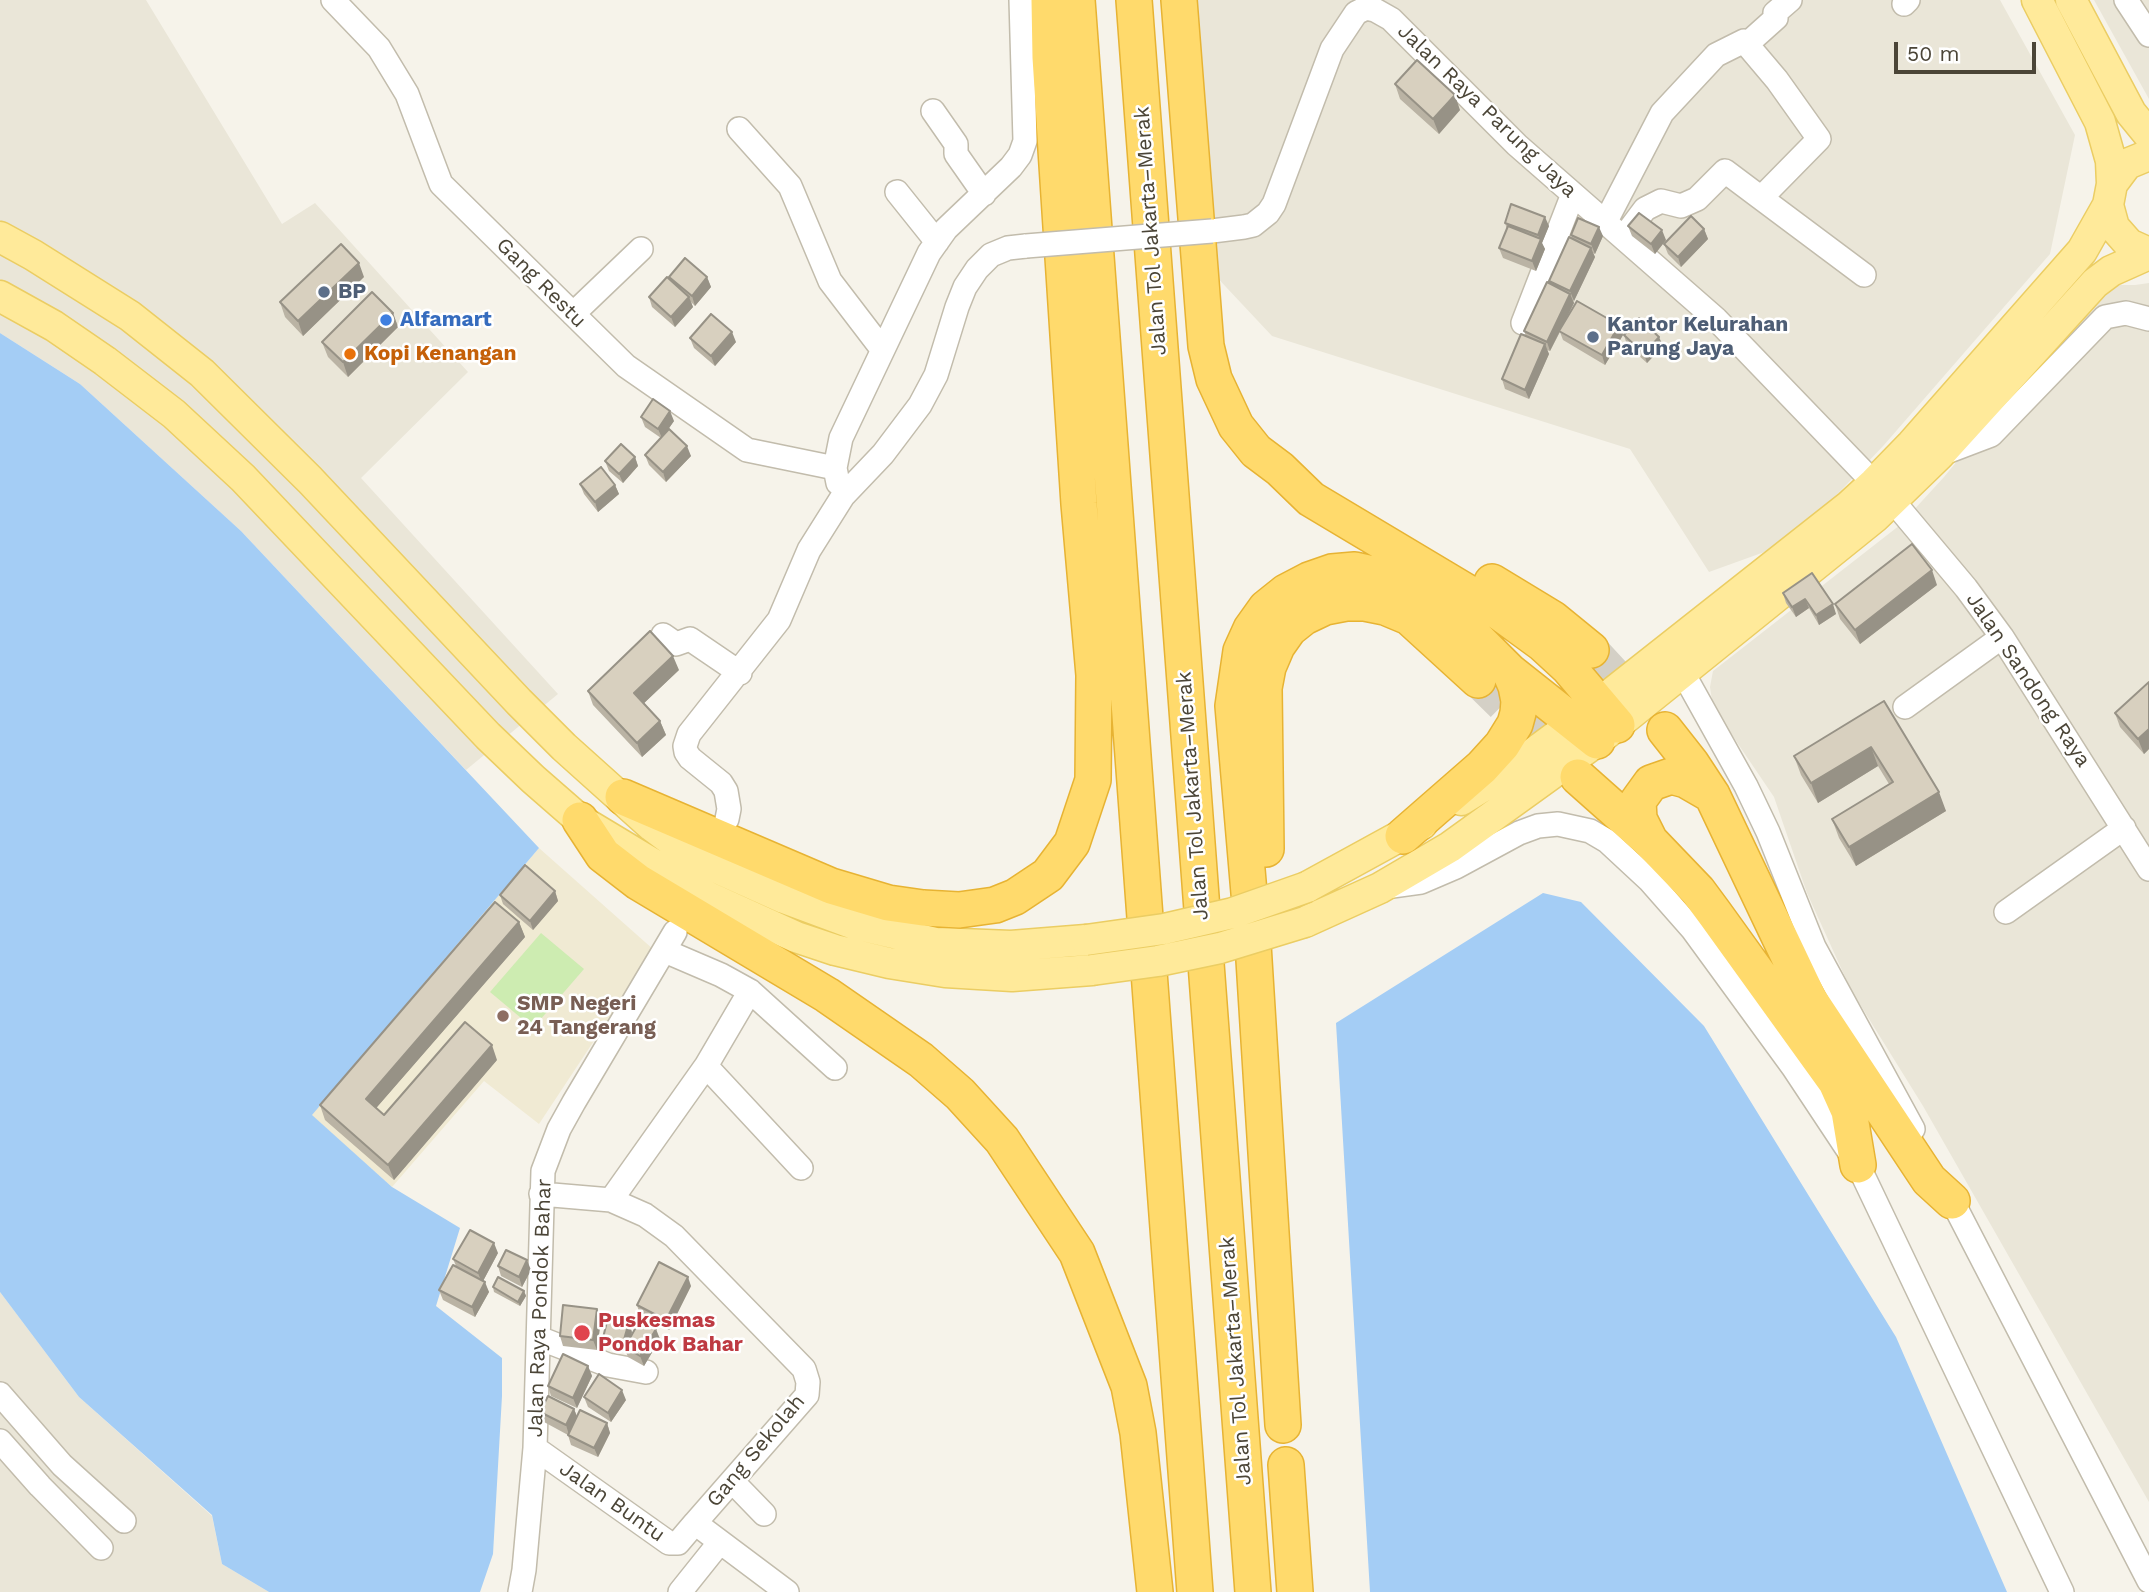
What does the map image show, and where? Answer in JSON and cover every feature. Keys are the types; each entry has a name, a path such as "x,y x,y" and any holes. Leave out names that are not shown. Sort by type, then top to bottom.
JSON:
{"highway":[{"path":"623,797 831,886 888,903 923,908 959,909 995,905 1015,897 1048,875 1072,843 1093,780 1094,675 1079,504 1050,57 1049,0"},
{"path":"1077,0 1195,1592"},
{"name":"Jalan Tol Jakarta–Merak","path":"1134,0 1253,1592"},
{"path":"1178,0 1206,346 1214,379 1236,426 1255,451 1280,469 1311,499 1495,610 1535,638 1568,667 1597,723"},
{"path":"1079,504 1089,181"},
{"path":"1280,469 1323,480 1553,619 1591,650"},
{"path":"1283,1424 1264,1136 1264,688 1268,667 1277,646 1289,629 1304,617 1325,607 1365,603 1385,607 1409,617 1494,676 1520,701 1509,735 1482,767 1403,836"},
{"path":"1494,676 1597,723"},
{"path":"1665,730 1712,795 1809,999 1929,1180 1952,1201"},
{"path":"1650,841 1639,819 1639,801 1651,783 1671,776 1686,780 1712,795"},
{"path":"1578,777 1650,841 1698,891 1836,1082 1849,1111 1858,1165"},
{"path":"580,820 603,855 638,881 827,995 921,1060 960,1094 1002,1140 1077,1253 1129,1385 1138,1433 1155,1592"},
{"path":"1286,1465 1295,1592"}],"main road":[{"path":"2037,0 2100,122 2110,161 2114,227 2129,244 2149,253"},
{"path":"2071,0 2131,113 2149,135"},
{"path":"0,237 130,316 202,373 302,471 564,747 623,797 653,827 695,858 783,898 854,925 936,943 1011,946 1086,940 1164,929 1233,913 1307,887 1403,836 1520,762 1597,723 1683,673 1884,492 1912,444 2082,251 2127,164 2149,155"},
{"path":"0,296 54,326 174,414 243,478 488,736 580,820 708,897 796,937 889,963 945,972 1012,976 1092,971 1158,961 1220,947 1305,922 1380,888 1450,847 1838,514 1884,492 1940,455 2095,283 2112,271 2149,253"}],"street":[{"name":"Gang Restu","path":"333,0 379,48 407,94 442,184 626,366 737,445 758,453 835,468"},
{"path":"727,819 729,809 726,791 721,783 690,758 685,746 689,734 740,673 779,620 809,550 842,496 835,468 841,438 882,349 937,242 946,229 1016,161 1025,141 1021,0"},
{"path":"1747,44 1776,18 1775,12 1790,0"},
{"path":"2126,0 2147,27"},
{"name":"Jalan Raya Parung Jaya","path":"842,496 883,454 920,405 936,375 965,287 977,269 991,256 1008,248 1026,246 1244,228 1253,225 1268,213 1274,204 1324,65 1339,35 1351,18 1366,4 1391,19 1517,145 1716,318 1884,492"},
{"path":"1605,221 1661,113 1716,55 1744,41 1788,95 1819,139 1761,198"},
{"path":"933,111 956,144 956,154 984,194"},
{"path":"739,129 790,186 830,281 882,349"},
{"path":"1623,237 1645,209 1661,201 1681,206 1697,199 1725,171 1864,275"},
{"path":"897,192 937,242"},
{"path":"1523,323 1573,194"},
{"path":"573,314 641,249"},
{"path":"1940,455 1991,435 2105,317 2126,313 2149,319"},
{"name":"Jalan Sandong Raya","path":"1884,492 1966,588 2002,637 2149,869"},
{"path":"663,635 677,644 690,639 740,673"},
{"path":"1905,707 2002,637"},
{"path":"1683,673 1757,809 1814,947 1952,1201 2149,1581"},
{"path":"1380,888 1421,882 1456,867 1518,833 1538,826 1558,824 1590,831 1607,841 1649,880 1693,930 1793,1067 1858,1165 2062,1592"},
{"path":"2006,912 2124,828"},
{"name":"Jalan Raya Pondok Bahar","path":"520,1592 535,1448 541,1194 544,1171 559,1129 670,941 750,991"},
{"path":"611,1200 706,1066 750,991 835,1068"},
{"path":"706,1066 801,1168"},
{"name":"Gang Sekolah","path":"541,1194 611,1200 645,1216 674,1236 804,1369 808,1382 807,1395 695,1523"},
{"path":"539,1338 608,1365 646,1371"},
{"path":"0,1394 62,1465 124,1521"},
{"path":"0,1441 101,1548"},
{"name":"Jalan Buntu","path":"535,1448 669,1543 678,1544 695,1523 787,1592"},
{"path":"40,1486 62,1465"},
{"path":"732,1481 764,1514"},
{"path":"680,1592 720,1542"}],"shaded area":[{"path":"0,0 146,0 282,224 315,203 468,372 361,478 558,694 466,770 241,531 80,384 0,333"},
{"path":"1192,0 2000,0 2075,135 2050,254 1884,445 1792,542 1709,572 1630,449 1272,336 1211,271"},
{"path":"2094,0 2149,0 2149,99"},
{"path":"2149,283 2149,1502 1923,1106 1851,990 1807,893 1774,797 1713,707 1710,687 1713,671 1900,525 1944,477 2102,285"},
{"name":"SMP Negeri 24 Tangerang","path":"539,848 654,950 539,1124 484,1081 392,1187 311,1115"},
{"path":"0,1292 79,1397 212,1516 222,1564 269,1592 0,1592"}],"green space":[{"path":"541,933 584,969 533,1028 490,992"}],"water":[{"path":"0,333 80,384 241,531 539,848 312,1115 392,1187 460,1228 436,1306 502,1358 493,1554 480,1592 269,1592 222,1564 212,1515 79,1397 0,1292"},
{"path":"1543,893 1581,902 1704,1026 1896,1337 2007,1592 1370,1592 1336,1023"}],"building":[{"path":"1417,60 1455,95 1433,119 1395,84"},
{"path":"1511,204 1545,217 1538,235 1505,223"},
{"path":"1639,213 1662,230 1651,244 1628,226"},
{"path":"1691,216 1704,229 1678,257 1664,244"},
{"path":"1578,218 1599,227 1591,244 1571,235"},
{"path":"1508,226 1541,239 1532,261 1499,248"},
{"path":"1569,237 1591,248 1570,291 1549,281"},
{"path":"341,244 359,263 298,321 280,302"},
{"path":"685,258 707,277 692,296 669,277"},
{"path":"667,277 689,297 671,317 649,297"},
{"path":"1547,282 1570,294 1547,342 1524,331"},
{"path":"372,292 393,313 343,362 322,342"},
{"name":"Kantor Kelurahan Parung Jaya","path":"1577,301 1619,325 1602,355 1559,331"},
{"path":"711,314 732,332 711,356 690,338"},
{"path":"1639,318 1659,337 1644,354 1624,335"},
{"path":"1521,334 1545,344 1525,390 1502,379"},
{"path":"653,399 670,411 658,429 641,417"},
{"path":"669,429 687,446 663,472 645,455"},
{"path":"621,444 635,457 619,474 605,461"},
{"path":"601,467 615,485 595,502 580,484"},
{"path":"1912,544 1932,570 1855,630 1835,604"},
{"path":"1812,573 1833,604 1816,615 1805,599 1792,607 1783,593"},
{"path":"650,631 673,656 634,693 660,721 637,743 588,691"},
{"path":"2149,682 2149,729 2138,739 2115,713"},
{"path":"1884,701 1939,792 1849,847 1832,819 1893,782 1871,747 1811,783 1794,756"},
{"path":"525,865 555,891 530,921 500,895"},
{"path":"495,902 519,922 366,1099 384,1115 465,1022 492,1045 388,1165 320,1105"},
{"path":"470,1230 494,1243 478,1273 453,1259"},
{"path":"506,1250 527,1260 519,1277 498,1266"},
{"path":"659,1262 688,1277 666,1320 637,1305"},
{"path":"453,1265 485,1282 472,1307 439,1290"},
{"path":"498,1277 524,1291 518,1302 493,1287"},
{"path":"563,1305 597,1309 593,1340 560,1336"},
{"path":"608,1317 629,1322 623,1343 603,1338"},
{"path":"640,1320 656,1329 640,1356 625,1347"},
{"path":"563,1354 588,1366 573,1398 548,1386"},
{"path":"599,1374 622,1390 608,1413 584,1397"},
{"path":"548,1396 574,1409 566,1425 540,1412"},
{"path":"580,1410 607,1423 594,1448 568,1435"}],"tunnel":[{"path":"1591,650 1665,730"},
{"path":"1478,680 1568,768"}],"place":[{"name":"BP","path":"324,292"},
{"name":"Alfamart","path":"386,320"},
{"name":"Kantor Kelurahan Parung Jaya","path":"1593,337"},
{"name":"Kopi Kenangan","path":"350,354"},
{"name":"SMP Negeri 24 Tangerang","path":"503,1016"},
{"name":"Puskesmas Pondok Bahar","path":"582,1333"}]}
